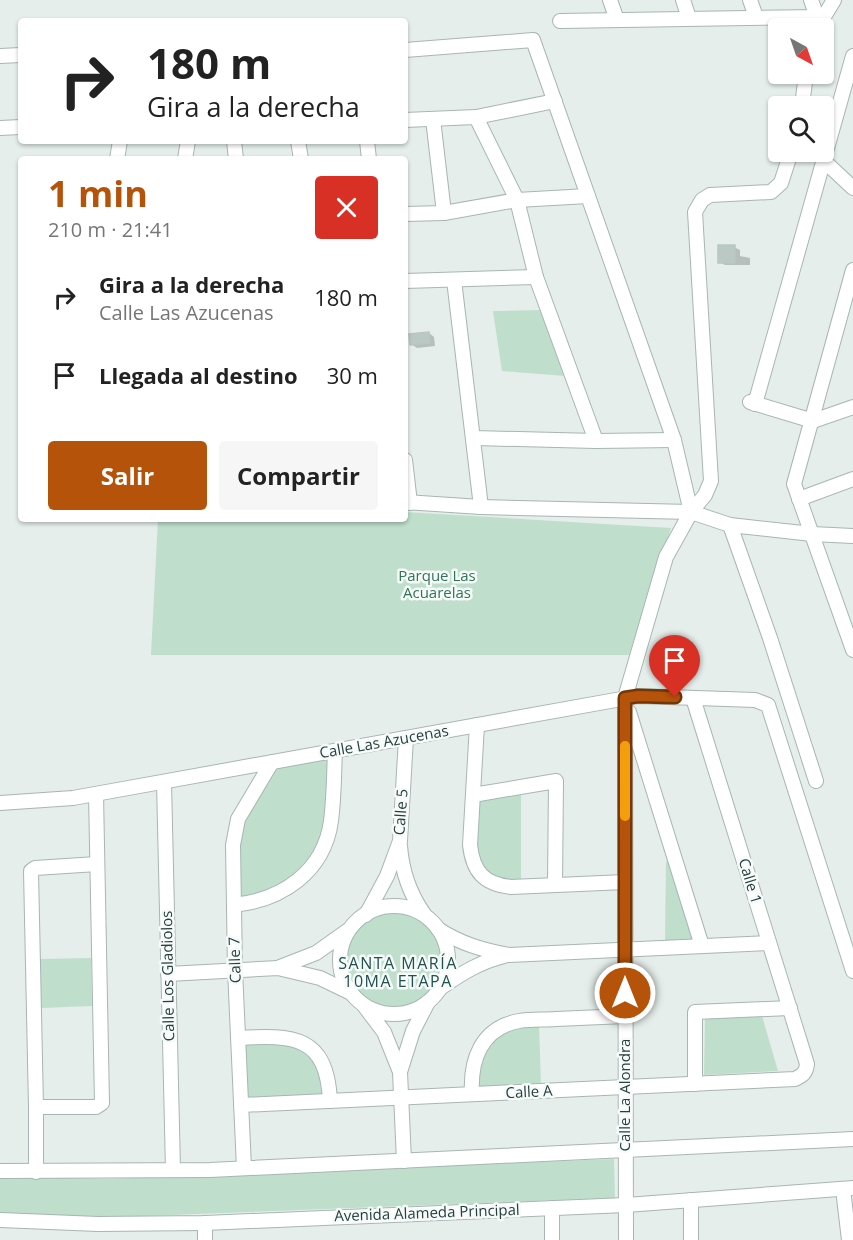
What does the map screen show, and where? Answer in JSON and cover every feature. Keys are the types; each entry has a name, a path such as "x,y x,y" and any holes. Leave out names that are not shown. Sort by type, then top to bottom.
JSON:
{"street":[{"path":"610,0 617,20"},
{"path":"683,0 689,18"},
{"path":"750,0 756,17"},
{"path":"560,21 817,17 811,0"},
{"path":"823,18 834,0"},
{"path":"408,50 533,40 674,440 691,512"},
{"path":"0,56 18,55"},
{"path":"834,122 853,56"},
{"path":"408,120 476,117 555,102"},
{"path":"476,117 517,200 536,277 596,441"},
{"path":"433,119 444,213"},
{"path":"0,128 18,127"},
{"name":"Calle La Alondra","path":"626,1240 625,698 666,557 711,481 695,212 702,200 710,195 771,192 781,183 788,162"},
{"path":"822,162 752,403 813,422 853,407"},
{"path":"825,162 853,188"},
{"path":"408,214 444,213 517,200 588,196"},
{"path":"853,270 813,422 794,484 849,628 853,650"},
{"path":"408,281 536,277"},
{"path":"454,280 481,507"},
{"path":"474,438 674,440"},
{"path":"799,499 853,479"},
{"path":"408,502 481,507 691,512 730,525 853,536"},
{"path":"730,525 771,638 816,782"},
{"name":"Calle Las Azucenas","path":"0,803 73,798 638,696 755,700 768,705 853,971"},
{"path":"625,698 702,946"},
{"name":"Calle 1","path":"693,698 807,1064"},
{"path":"477,725 470,845 477,870 487,880 499,886 511,887 625,882"},
{"name":"Calle 5","path":"366,915 387,876 400,841 406,738"},
{"path":"234,905 261,901 276,895 297,882 314,864 325,844 331,821 335,751"},
{"name":"Calle 7","path":"244,1168 235,970 233,845 236,825 244,806 272,762"},
{"path":"625,777 648,773"},
{"path":"473,795 556,780 555,885"},
{"name":"Calle Los Gladiolos","path":"164,782 173,1170"},
{"path":"36,1107 100,1106 102,1103 96,794"},
{"path":"400,841 405,877 411,894 443,937 448,954 447,972 440,989"},
{"path":"36,1172 31,872 35,868 97,864"},
{"path":"278,968 316,953 374,910 391,906 410,909 426,917"},
{"path":"352,927 343,942 340,960 342,977 351,993 384,1032 400,1072 404,1161"},
{"path":"438,929 462,943 509,955"},
{"path":"400,1072 413,1031 428,1002 440,989 468,969 487,960 509,955 769,943"},
{"path":"168,974 278,968 320,978 351,993"},
{"path":"363,1005 379,1012 396,1014 413,1011 428,1002"},
{"path":"695,1084 695,1012 790,1008"},
{"path":"472,1094 471,1073 476,1054 487,1038 502,1027 520,1021 625,1016"},
{"path":"238,1038 278,1036 304,1044 318,1056 327,1071 330,1101"},
{"name":"Calle A","path":"241,1105 795,1080 806,1071 807,1064"},
{"path":"0,1171 244,1168 853,1139"},
{"path":"848,1188 849,1240"},
{"name":"Avenida Alameda Principal","path":"0,1220 98,1224 205,1223 626,1205 848,1188"},
{"path":"691,1200 691,1240"},
{"path":"552,1208 552,1240"},
{"path":"205,1223 205,1240"}],"green space":[{"path":"542,310 565,376 502,371 493,311"},
{"name":"Parque Las Acuarelas","path":"408,512 671,528 629,655 151,655 158,522 408,522"},
{"path":"329,758 325,824 321,842 312,859 282,886 239,900 239,841 242,826 275,768"},
{"path":"521,792 521,882 504,882 491,876 483,868 478,858 475,834 478,798"},
{"path":"669,859 694,939 665,941 666,862"},
{"path":"394,911 413,915 429,925 439,941 443,960 439,979 429,995 413,1005 394,1009 375,1005 359,995 349,979 345,960 349,941 359,925 375,915"},
{"path":"91,958 92,1006 41,1008 40,959"},
{"path":"762,1016 778,1071 704,1075 705,1019"},
{"path":"539,1025 541,1086 475,1088 481,1059 491,1040 509,1029"},
{"path":"291,1042 317,1064 322,1076 325,1096 245,1099 243,1043"},
{"path":"614,1159 615,1198 92,1218 0,1216 0,1176 108,1179"}],"building":[{"path":"718,245 735,245 735,263 718,263"},
{"path":"429,332 430,343 410,345 409,334"}],"slow traffic":[{"path":"625,746 625,816"}],"district":[{"name":"SANTA MARÍA 10MA ETAPA","path":"398,972"}],"route":[{"path":"625,993 625,698 675,697"}]}
